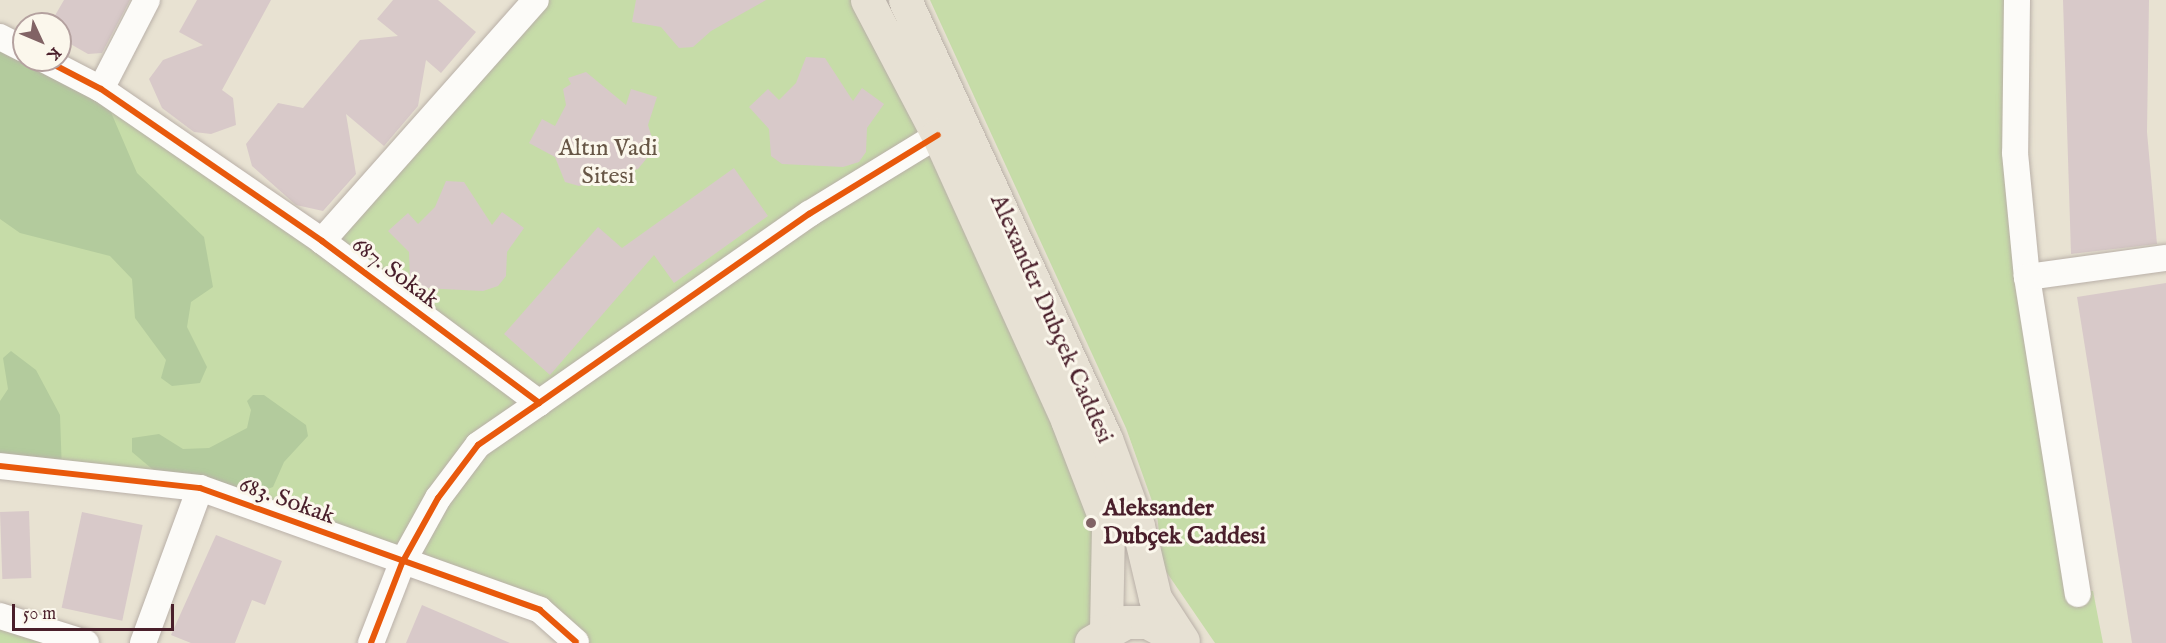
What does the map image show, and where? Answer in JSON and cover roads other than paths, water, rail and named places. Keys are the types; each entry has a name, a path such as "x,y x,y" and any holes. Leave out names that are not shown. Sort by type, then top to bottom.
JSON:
{"main road":[{"name":"Alexander Dubçek Caddesi","path":"867,0 938,135 1067,420 1108,527 1098,636"},
{"name":"Alexander Dubçek Caddesi","path":"905,0 1106,439 1138,526 1155,598 1184,642"},
{"path":"1098,636 1147,621 1184,642"}],"street":[{"path":"101,89 147,0"},
{"path":"322,241 536,0"},
{"path":"2017,0 2015,153 2027,277 2078,594"},
{"name":"687. Sokak","path":"68,72 101,89 322,241 539,403"},
{"path":"371,643 402,563 438,498 478,446 808,214 938,135"},
{"path":"2027,277 2166,258"},
{"name":"683. Sokak","path":"0,466 200,488 402,563 540,610 576,642"},
{"path":"143,643 200,488"},
{"path":"0,616 86,643"}],"place":[{"name":"Aleksander Dubçek Caddesi","path":"1091,523"}],"park label":[{"name":"Altın Vadi Sitesi","path":"608,163"}]}
